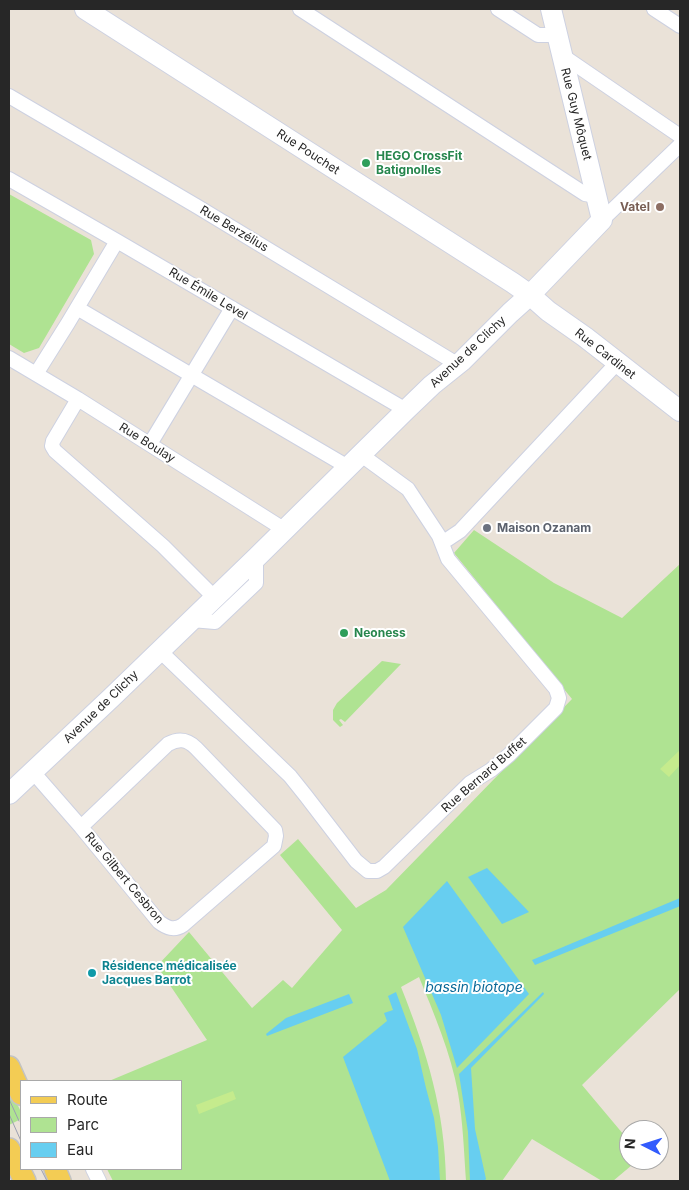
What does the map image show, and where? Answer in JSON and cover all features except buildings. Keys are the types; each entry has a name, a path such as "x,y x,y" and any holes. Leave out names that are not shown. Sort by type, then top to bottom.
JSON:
{"main road":[{"name":"Rue Pouchet","path":"86,9 530,295"},
{"name":"Rue Guy Môquet","path":"551,9 602,220"},
{"name":"Avenue de Clichy","path":"9,794 215,598 432,385 458,364 530,295 602,220"},
{"name":"Rue Cardinet","path":"530,295 548,311 585,337 680,411"},
{"path":"9,1067 20,1092"},
{"path":"9,1149 20,1170"}],"street":[{"path":"300,9 585,194 596,196"},
{"path":"498,9 538,35 557,36"},
{"path":"654,9 680,26"},
{"path":"562,56 680,136"},
{"name":"Rue Berzélius","path":"9,96 198,207 458,364"},
{"name":"Avenue de Clichy","path":"602,220 680,145"},
{"name":"Rue Émile Level","path":"9,179 406,410"},
{"path":"36,374 117,241"},
{"name":"Rue Bernard Buffet","path":"77,308 192,374 408,490 439,536 448,559 556,688 559,698 556,708 509,755 491,770 470,783 384,867 377,871 368,871 359,865 302,789 290,776 160,651"},
{"path":"150,444 232,308"},
{"name":"Rue Boulay","path":"9,358 78,399 285,530"},
{"path":"442,543 460,532 617,363"},
{"path":"78,399 53,441 52,446 55,451 158,541 215,598"},
{"path":"192,620 215,622 249,590 256,583 256,558"},
{"name":"Rue Gilbert Cesbron","path":"33,772 159,922 171,929 183,925 274,846 276,836 275,830 196,748 182,740 173,741 168,744 81,827"}],"green space":[{"path":"9,194 91,240 94,254 39,348 24,353 9,344"},
{"path":"474,530 554,583 622,618 680,564 680,989 582,1085 619,1129 619,1170 626,1170 613,1181 602,1181 532,1139 502,1181 466,1181 461,1115 455,1078 442,1034 419,977 401,987 419,1035 433,1082 442,1130 446,1181 113,1181 108,1170 182,1170 182,1080 111,1080 207,1040 157,966 189,932 252,1008 283,980 292,988 342,930 280,855 298,839 356,908 386,890 572,699 454,553"},
{"path":"382,661 401,664 345,722 341,719 339,720 343,725 340,727 333,720 333,710 337,703"},
{"path":"680,750 680,765 669,777 660,769"},
{"path":"9,1087 20,1110 20,1120 9,1125"},
{"path":"233,1091 236,1099 199,1114 196,1105"}],"water":[{"path":"487,868 529,912 502,924 468,877"},
{"name":"bassin biotope","path":"447,881 529,994 457,1068 441,1015 403,927"},
{"path":"680,898 680,906 678,907 535,965 532,960"},
{"path":"396,992 417,1049 434,1118 440,1181 390,1181 343,1057 387,1021 384,1013 393,1010 388,996"},
{"name":"bassin biotope","path":"543,992 544,994 471,1068 475,1129 486,1179 484,1181 470,1181 468,1132 459,1074"},
{"path":"349,994 353,1003 267,1036 266,1034 286,1018"}],"tram line":[{"path":"9,1099 19,1121"},
{"path":"9,1114 20,1139"},
{"path":"42,1170 47,1181"}],"place":[{"name":"HEGO CrossFit Batignolles","path":"366,163"},
{"name":"Vatel","path":"660,207"},
{"name":"Maison Ozanam","path":"487,528"},
{"name":"Neoness","path":"344,633"},
{"name":"Résidence médicalisée Jacques Barrot","path":"92,973"}]}
